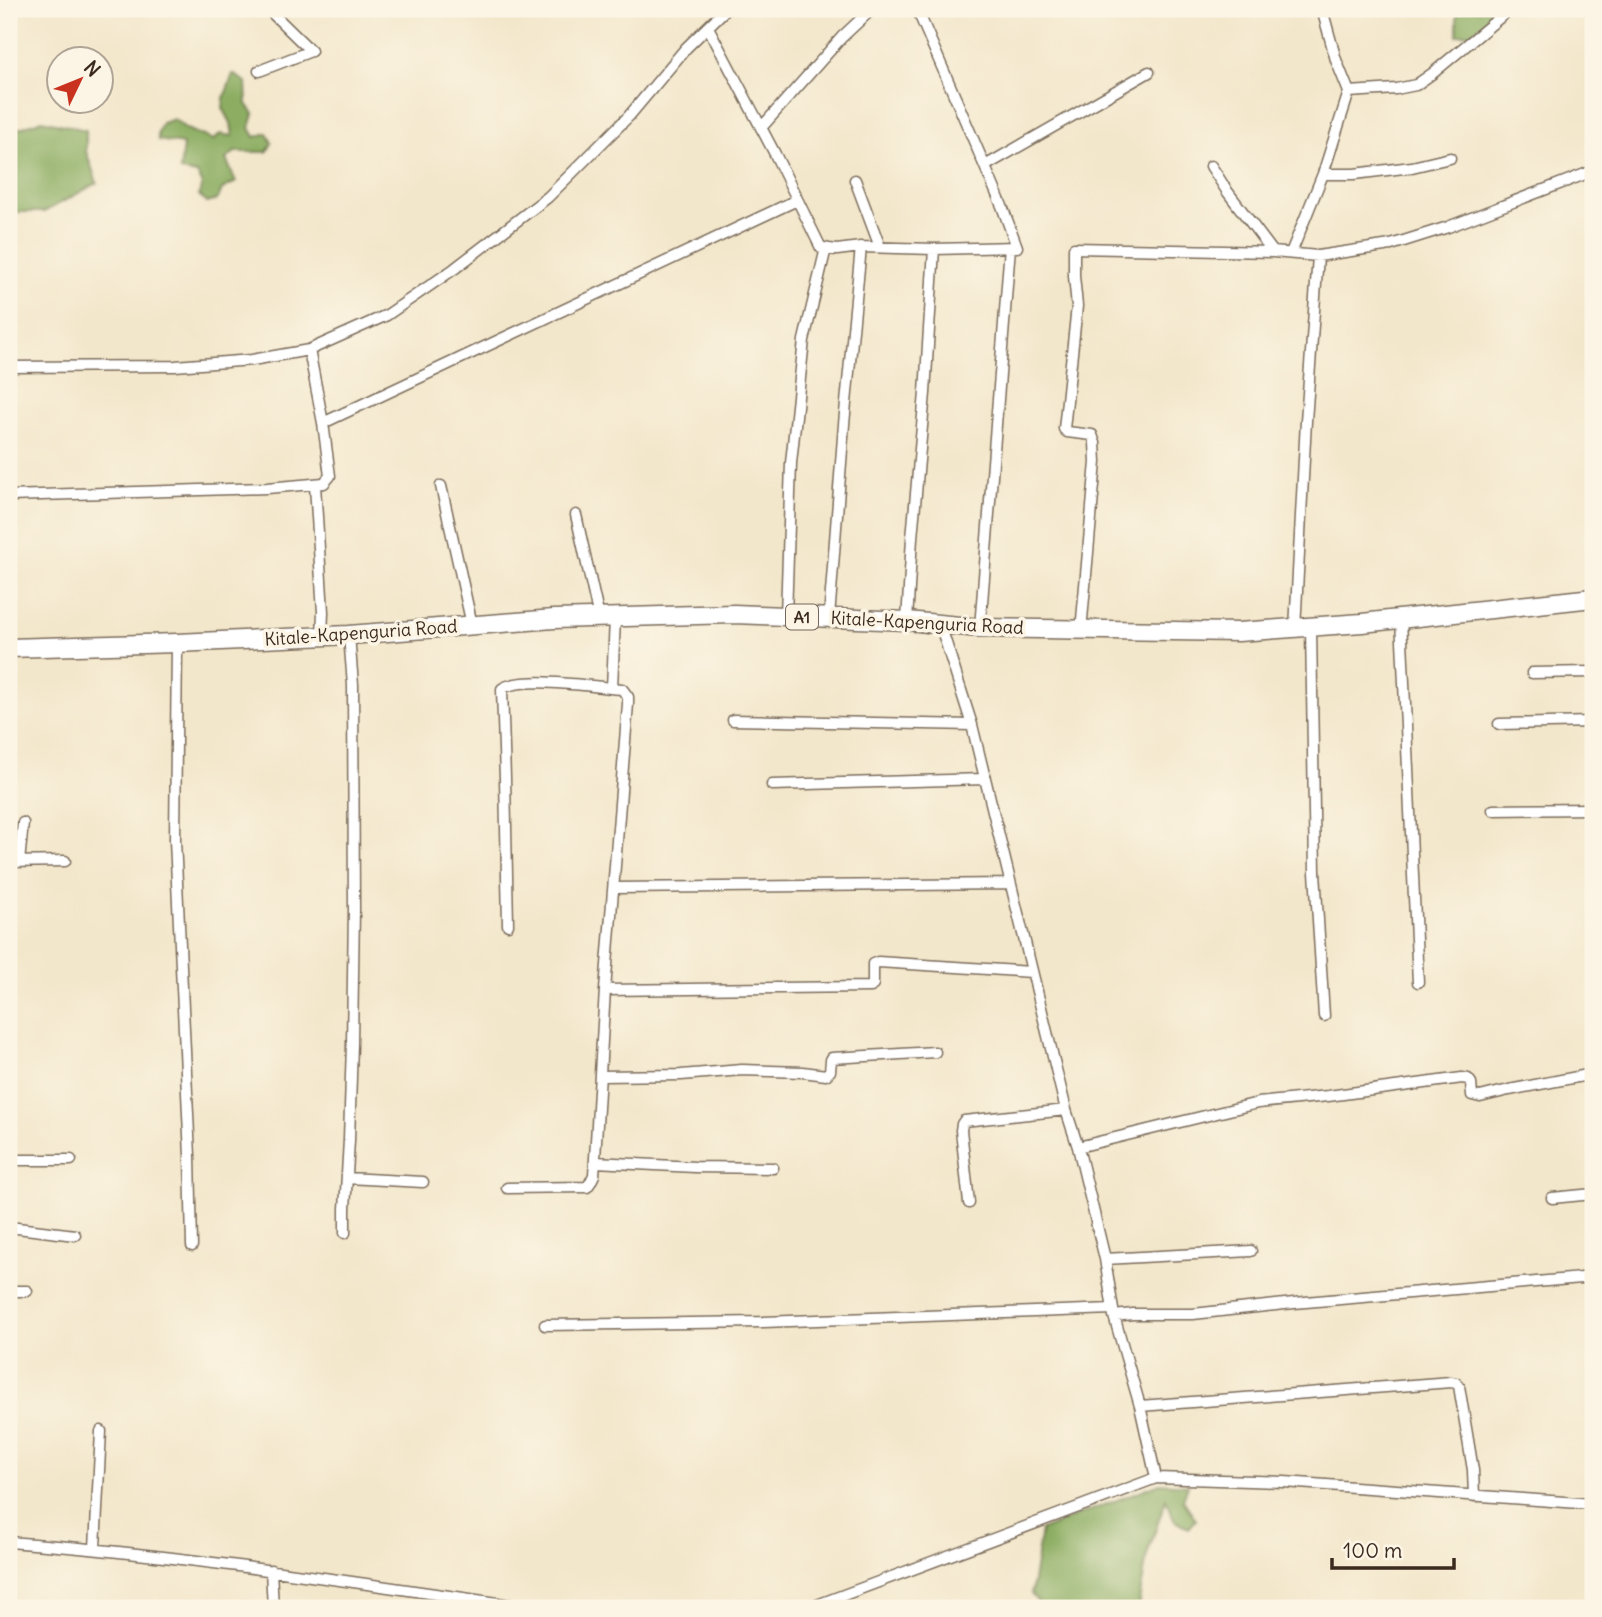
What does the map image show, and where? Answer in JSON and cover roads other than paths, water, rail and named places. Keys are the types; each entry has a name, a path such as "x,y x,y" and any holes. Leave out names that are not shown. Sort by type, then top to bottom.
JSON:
{"highway":[{"name":"Kitale-Kapenguria Road","path":"9,648 349,635 554,619 734,614 907,621 980,628 1205,632 1303,628 1593,598"}],"street":[{"path":"259,71 312,51 268,9"},
{"path":"9,367 174,366 252,360 309,350 387,315 454,269 548,197 629,116 686,48 726,9"},
{"path":"761,128 842,37 872,9"},
{"path":"708,27 821,248 1017,247 917,9"},
{"path":"1292,253 1323,174 1349,92 1336,60 1322,9"},
{"path":"1349,92 1416,85 1510,9"},
{"path":"985,166 1149,72"},
{"path":"1323,174 1354,174 1412,167 1451,158"},
{"path":"1211,166 1273,252"},
{"path":"1081,631 1096,462 1095,443 1091,435 1067,432 1064,429 1077,306 1074,248 1273,252 1318,256 1391,245 1419,237 1593,171"},
{"path":"855,180 880,247"},
{"path":"323,423 797,200"},
{"path":"829,618 861,247"},
{"path":"980,628 1010,247"},
{"path":"786,616 792,463 804,340 826,248"},
{"path":"907,621 934,249"},
{"path":"1318,256 1306,421 1303,628 1324,1016"},
{"path":"9,496 324,483 330,476 309,350"},
{"path":"315,485 323,612 322,636"},
{"path":"441,486 472,625"},
{"path":"576,515 607,618 611,688"},
{"path":"1401,619 1418,982"},
{"path":"940,624 972,725 1066,1110 1078,1147 1105,1259 1114,1312 1140,1406 1156,1478"},
{"path":"345,1233 354,909 353,685 349,635"},
{"path":"177,643 175,840 190,1143 192,1246"},
{"path":"1532,673 1593,672"},
{"path":"507,1188 587,1187 592,1180 628,704 626,693 622,689 543,683 508,684 502,689 508,925"},
{"path":"733,720 972,725"},
{"path":"1499,724 1593,722"},
{"path":"772,785 985,779"},
{"path":"1493,810 1593,809"},
{"path":"23,823 14,862 65,861"},
{"path":"614,888 1010,884"},
{"path":"606,989 871,987 873,964 878,962 1032,972"},
{"path":"601,1076 681,1075 742,1070 826,1075 830,1071 832,1058 935,1052"},
{"path":"1078,1147 1258,1103 1462,1078 1471,1083 1472,1096 1480,1097 1593,1074"},
{"path":"969,1203 961,1130 964,1121 1066,1110"},
{"path":"9,1160 71,1160"},
{"path":"595,1162 773,1168"},
{"path":"347,1178 423,1182"},
{"path":"1552,1198 1593,1194"},
{"path":"9,1227 75,1235"},
{"path":"1105,1259 1251,1251"},
{"path":"545,1325 1114,1312 1193,1314 1593,1277"},
{"path":"9,1291 27,1291"},
{"path":"1140,1406 1456,1383 1459,1386 1473,1470 1474,1496"},
{"path":"95,1548 101,1431"},
{"path":"809,1608 1156,1478 1284,1482 1593,1504"},
{"path":"9,1542 95,1548 271,1570 532,1608"},
{"path":"271,1570 273,1608"}]}
